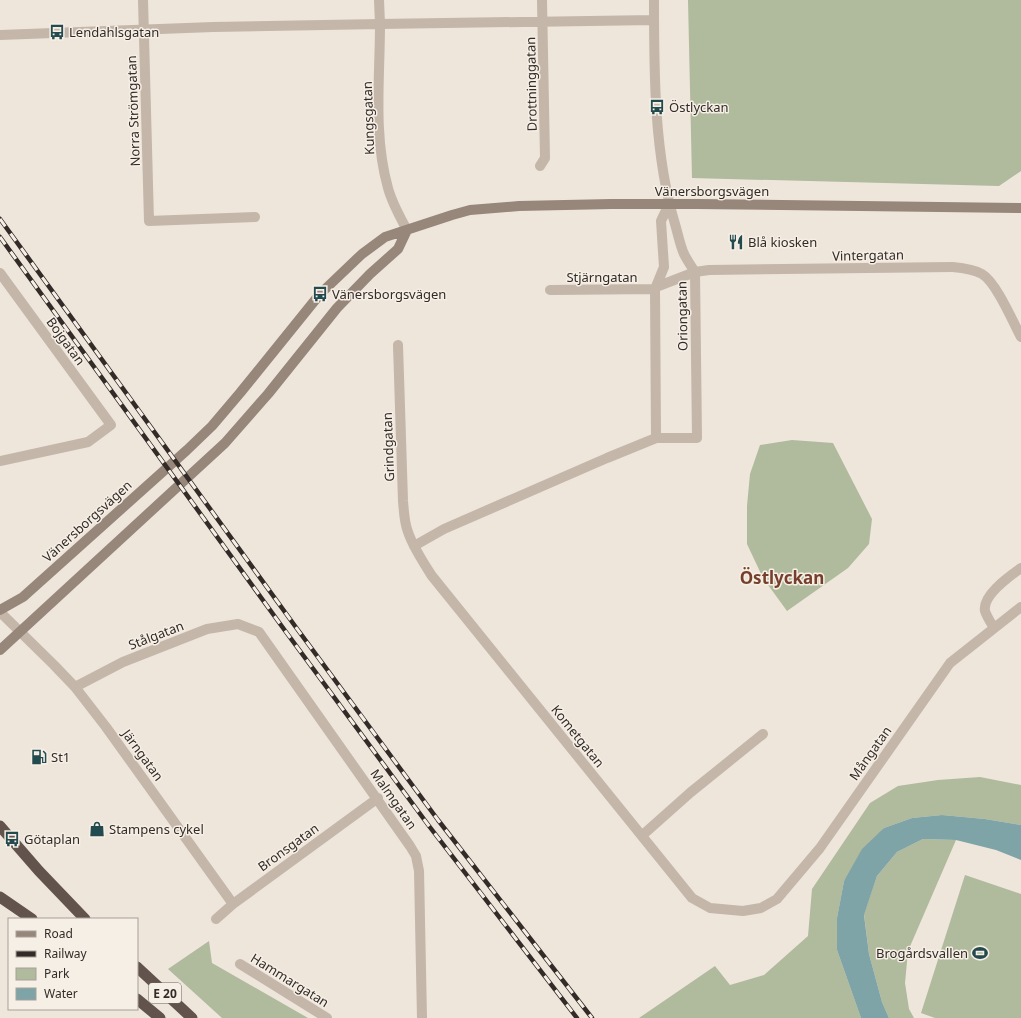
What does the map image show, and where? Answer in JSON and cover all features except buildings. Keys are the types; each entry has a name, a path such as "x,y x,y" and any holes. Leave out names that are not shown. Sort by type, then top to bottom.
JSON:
{"highway":[{"path":"0,826 39,871 84,918"},
{"path":"0,897 31,918"},
{"name":"E 20","path":"138,968 192,1018"},
{"name":"E 20","path":"138,1000 160,1018"}],"main road":[{"name":"Vänersborgsvägen","path":"0,611 23,597 212,426 320,294 362,254 385,237 470,210 518,206 669,204 1021,208"},
{"path":"0,650 226,443 268,394 337,308 370,274 398,249 407,230"}],"street":[{"name":"Norra Strömgatan","path":"143,0 149,221 255,216"},
{"name":"Kungsgatan","path":"379,0 379,122 381,155 388,188 407,230"},
{"name":"Drottninggatan","path":"540,166 545,158 542,0"},
{"path":"654,0 655,76 659,139 669,204"},
{"path":"0,35 213,27 654,20"},
{"name":"Oriongatan","path":"414,546 444,529 656,438 697,438 694,272 684,253 669,204"},
{"name":"Oriongatan","path":"656,438 656,288 664,267 661,221 669,204"},
{"name":"Vintergatan","path":"656,288 694,272 709,270 952,267 972,270 983,274 994,285 1021,337"},
{"name":"Bojgatan","path":"0,273 111,426 88,442 0,461"},
{"name":"Stjärngatan","path":"550,290 656,288"},
{"name":"Grindgatan","path":"398,345 403,501 405,521 414,546"},
{"name":"Kometgatan","path":"414,546 436,582 692,898 710,908 743,911"},
{"path":"994,628 988,619 985,610 989,596 1000,584 1021,568"},
{"name":"Mångatan","path":"743,911 761,908 777,899 820,848 950,663 1021,607"},
{"name":"Järngatan","path":"0,611 75,688 106,727 233,904"},
{"name":"Stålgatan","path":"75,688 123,662 207,629 238,624 252,628"},
{"name":"Malmgatan","path":"252,628 259,632 270,646 378,798 416,856 419,872 422,1018"},
{"path":"646,832 691,792 763,734"},
{"name":"Bronsgatan","path":"216,919 233,904 378,798"},
{"name":"Hammargatan","path":"240,964 327,1018"}],"green space":[{"path":"688,0 1021,0 1021,171 999,186 692,178"},
{"path":"792,440 833,443 872,519 869,544 848,568 787,611 763,578 747,544 747,506 750,474 760,445"},
{"path":"980,777 1021,785 1021,825 985,819 942,815 912,818 884,828 844,881 837,918 837,950 861,1018 639,1018 715,966 730,985 764,975 808,936 812,889 870,803 898,786 938,780"},
{"path":"923,839 956,840 908,951 905,983 909,1009 914,1018 889,1018 882,1002 869,954 864,914 877,876 897,852"},
{"name":"Brogårdsvallen","path":"965,875 1021,894 1021,1018 935,1018 921,1013"},
{"path":"209,941 212,963 308,1018 222,1018 168,969"}],"water":[{"path":"942,815 985,819 1021,825 1021,860 996,850 956,840 923,839 897,852 877,876 864,915 869,954 882,1002 889,1018 861,1018 837,950 837,918 844,881 862,849 884,828 912,818"}],"railway":[{"path":"0,219 295,626 438,820 592,1018"},
{"path":"0,237 286,632 429,826 577,1018"}],"place":[{"name":"Lendahlsgatan","path":"57,32"},
{"name":"Östlyckan","path":"657,107"},
{"name":"Blå kiosken","path":"736,242"},
{"name":"Vänersborgsvägen","path":"320,294"},
{"name":"St1","path":"39,757"},
{"name":"Stampens cykel","path":"97,829"},
{"name":"Götaplan","path":"12,839"},
{"name":"Brogårdsvallen","path":"980,953"}],"district":[{"name":"Östlyckan","path":"782,577"}]}
